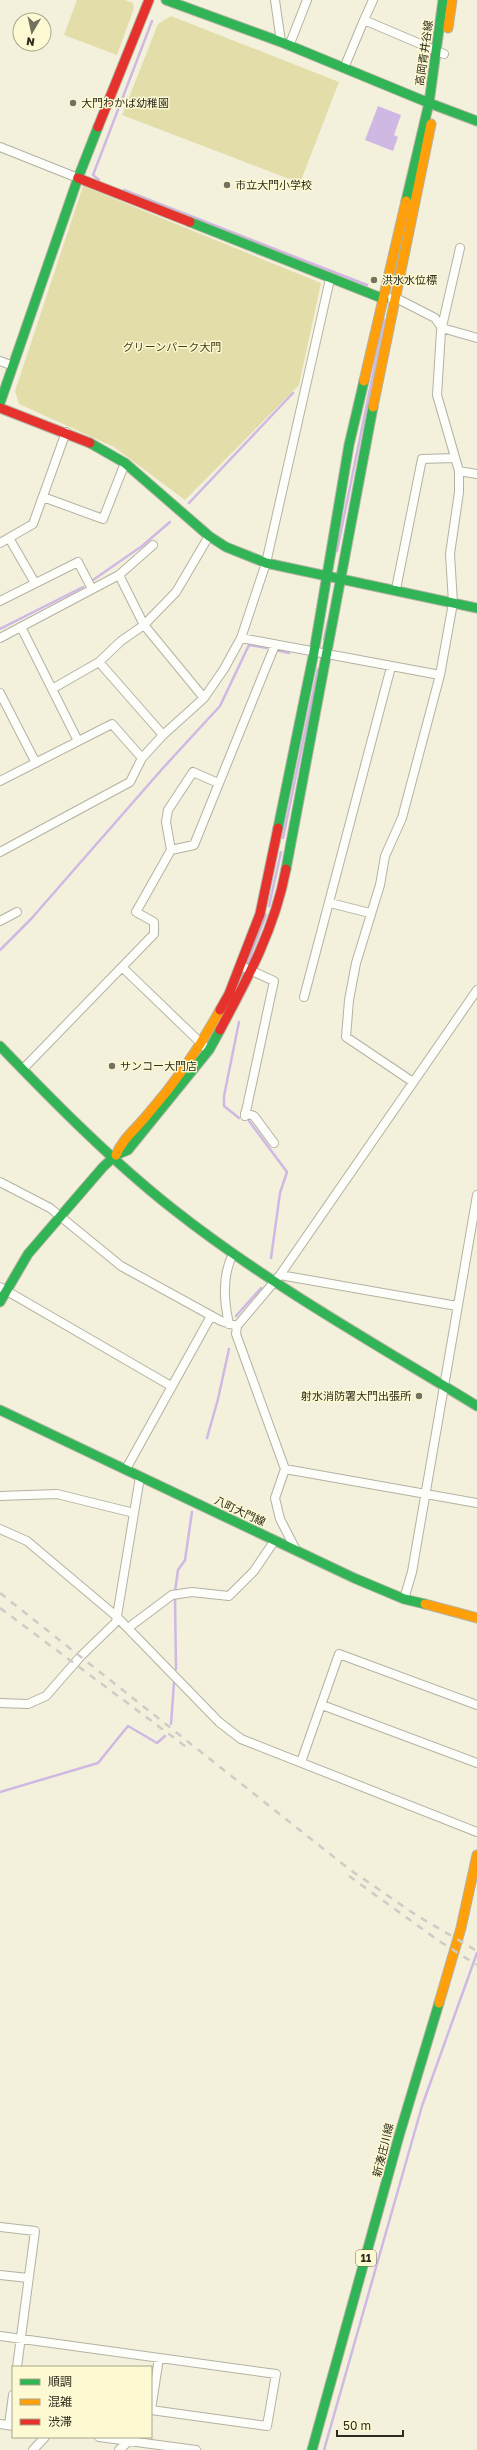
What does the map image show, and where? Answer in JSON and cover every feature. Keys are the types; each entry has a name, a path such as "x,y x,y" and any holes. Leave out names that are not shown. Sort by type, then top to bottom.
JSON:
{"street":[{"path":"0,403 78,178 149,0"},
{"path":"166,0 285,44 477,121"},
{"path":"275,0 285,44"},
{"path":"285,44 307,0"},
{"path":"344,68 373,0"},
{"name":"高岡青井谷線","path":"440,53 443,0"},
{"name":"高岡青井谷線","path":"432,104 440,53 452,0"},
{"path":"364,20 440,53"},
{"path":"116,1155 128,1150 209,1050 252,971 273,922 285,874 341,578 356,489 396,298 432,104"},
{"path":"0,1302 3,1289 28,1254 60,1216 116,1155 121,1143 148,1115 202,1044 229,994 260,914 314,652 349,445 432,104"},
{"path":"0,148 330,279 384,299 396,298 435,318 442,328 477,338"},
{"path":"413,1082 346,1037 349,1000 356,963 370,913 380,885 385,856 402,818 440,675 453,603 450,554 460,492 459,471 436,395 442,328 460,248"},
{"path":"0,852 130,782 142,758 163,735 204,698 241,638 266,563 330,279"},
{"path":"0,361 13,366"},
{"path":"0,408 66,432 99,447 125,463 209,536 226,546 266,563 396,589 477,608"},
{"path":"0,543 33,524 66,432"},
{"path":"396,589 422,459 454,458"},
{"path":"43,497 103,519 125,463"},
{"path":"459,471 477,474"},
{"path":"52,689 99,662 121,641 144,625 176,592 209,536"},
{"path":"10,538 35,583"},
{"path":"0,638 119,575 153,545"},
{"path":"0,601 78,562 92,589"},
{"path":"119,575 144,625 204,698"},
{"path":"21,627 78,741"},
{"path":"241,638 440,675"},
{"path":"171,850 194,845 275,645"},
{"path":"99,662 163,735"},
{"path":"304,997 391,667"},
{"path":"0,693 36,763"},
{"path":"0,781 112,724 142,758"},
{"path":"23,1069 154,934 154,922 136,912 171,850 166,822 168,810 193,772 218,783"},
{"path":"330,903 370,913"},
{"path":"0,921 17,912"},
{"path":"241,966 274,981 245,1114 254,1116 274,1143"},
{"path":"122,967 209,1050"},
{"path":"233,1325 277,1278 477,990"},
{"path":"0,1046 62,1110 103,1148 116,1155 150,1191 233,1254 277,1278 477,1406"},
{"path":"0,1182 50,1208 121,1266 212,1316 233,1325"},
{"path":"404,1599 412,1572 443,1384 477,1195"},
{"path":"233,1254 229,1262 224,1300 285,1469 275,1498 280,1519 296,1550"},
{"path":"277,1278 457,1306"},
{"path":"3,1289 171,1386"},
{"path":"126,1469 171,1386 212,1316"},
{"name":"八町大門線","path":"0,1410 296,1550 347,1576 404,1599 477,1618"},
{"path":"285,1469 477,1503"},
{"path":"0,1703 28,1704 46,1696 80,1657 116,1622 140,1477"},
{"path":"0,1496 57,1494 134,1513"},
{"path":"0,1529 26,1541 116,1616 230,1732 241,1739 477,1832"},
{"path":"128,1628 172,1595 192,1592 229,1596 249,1577 275,1540"},
{"path":"301,1762 339,1654 477,1705"},
{"path":"322,1705 477,1763"},
{"name":"新湊庄川線","path":"312,2450 399,2136 461,1928 477,1855"},
{"path":"0,2227 35,2231 16,2366"},
{"path":"0,2275 28,2278"},
{"path":"0,2336 276,2374 267,2426 152,2410"},
{"path":"152,2404 159,2358"},
{"path":"0,2424 11,2426 12,2410"},
{"path":"33,2450 44,2438"},
{"path":"106,2438 196,2450"},
{"path":"118,2450 129,2441"}],"green space":[{"path":"77,0 125,0 133,3 134,8 117,55 64,35"},
{"path":"171,16 339,82 300,183 122,115 158,24"},
{"name":"グリーンパーク大門","path":"83,186 321,283 299,385 185,500 114,447 19,404 15,391"}],"shaded area":[{"path":"378,106 401,115 394,135 398,137 393,151 365,140"}],"waterway":[{"path":"99,180 93,175 152,21"},
{"path":"124,190 367,285"},
{"path":"337,551 384,320"},
{"path":"189,503 293,393"},
{"path":"93,580 142,546 170,522"},
{"path":"0,629 83,587"},
{"path":"324,639 328,621"},
{"path":"0,950 31,919 163,768 220,706 249,645 267,648"},
{"path":"279,651 289,653"},
{"path":"283,838 318,669"},
{"path":"269,906 281,852"},
{"path":"247,964 266,915"},
{"path":"240,981 244,973"},
{"path":"239,1022 224,1096 224,1106 239,1118"},
{"path":"249,1121 287,1172 280,1193 271,1258"},
{"path":"236,1316 261,1288"},
{"path":"207,1438 218,1399 229,1349"},
{"path":"175,1591 178,1570 185,1560 192,1512"},
{"path":"175,1598 176,1669"},
{"path":"171,1724 174,1683"},
{"path":"0,1792 98,1763 128,1726 157,1743 165,1736"},
{"path":"324,2450 422,2106 477,1953"}],"railway":[{"path":"0,1593 349,1869 416,1915 477,1951"},
{"path":"0,1608 189,1749"},
{"path":"349,1876 439,1941 477,1965"}],"traffic: fast":[{"path":"166,0 281,42 429,103 406,201"},
{"path":"443,0 429,103 477,121"},
{"path":"0,403 78,178 98,127"},
{"path":"190,222 384,299"},
{"path":"278,828 314,652 349,445 364,381"},
{"path":"286,869 373,407"},
{"path":"90,443 125,463 209,536 226,547 266,563 477,608"},
{"path":"0,1302 28,1254 103,1167 116,1155 128,1150 209,1050 220,1030"},
{"path":"0,1046 62,1110 150,1191 173,1209 246,1263 284,1288 477,1406"},
{"path":"0,1410 354,1578 404,1599 425,1604"},
{"path":"312,2450 399,2136 439,2003"}],"traffic: slow":[{"path":"448,28 452,0"},
{"path":"373,407 431,124"},
{"path":"364,381 406,201"},
{"path":"116,1155 126,1138 144,1119 178,1077 196,1051 220,1010"},
{"path":"425,1604 477,1618"},
{"path":"439,2003 461,1928 477,1855"}],"traffic: jam":[{"path":"98,127 149,0"},
{"path":"78,178 190,222"},
{"path":"0,408 90,443"},
{"path":"220,1010 229,994 260,914 278,828"},
{"path":"220,1030 241,991 268,932 275,912 286,869"}],"place":[{"name":"大門わかば幼稚園","path":"73,103"},
{"name":"市立大門小学校","path":"227,185"},
{"name":"洪水水位標","path":"374,280"},
{"name":"サンコー大門店","path":"112,1066"},
{"name":"射水消防署大門出張所","path":"419,1396"}]}
